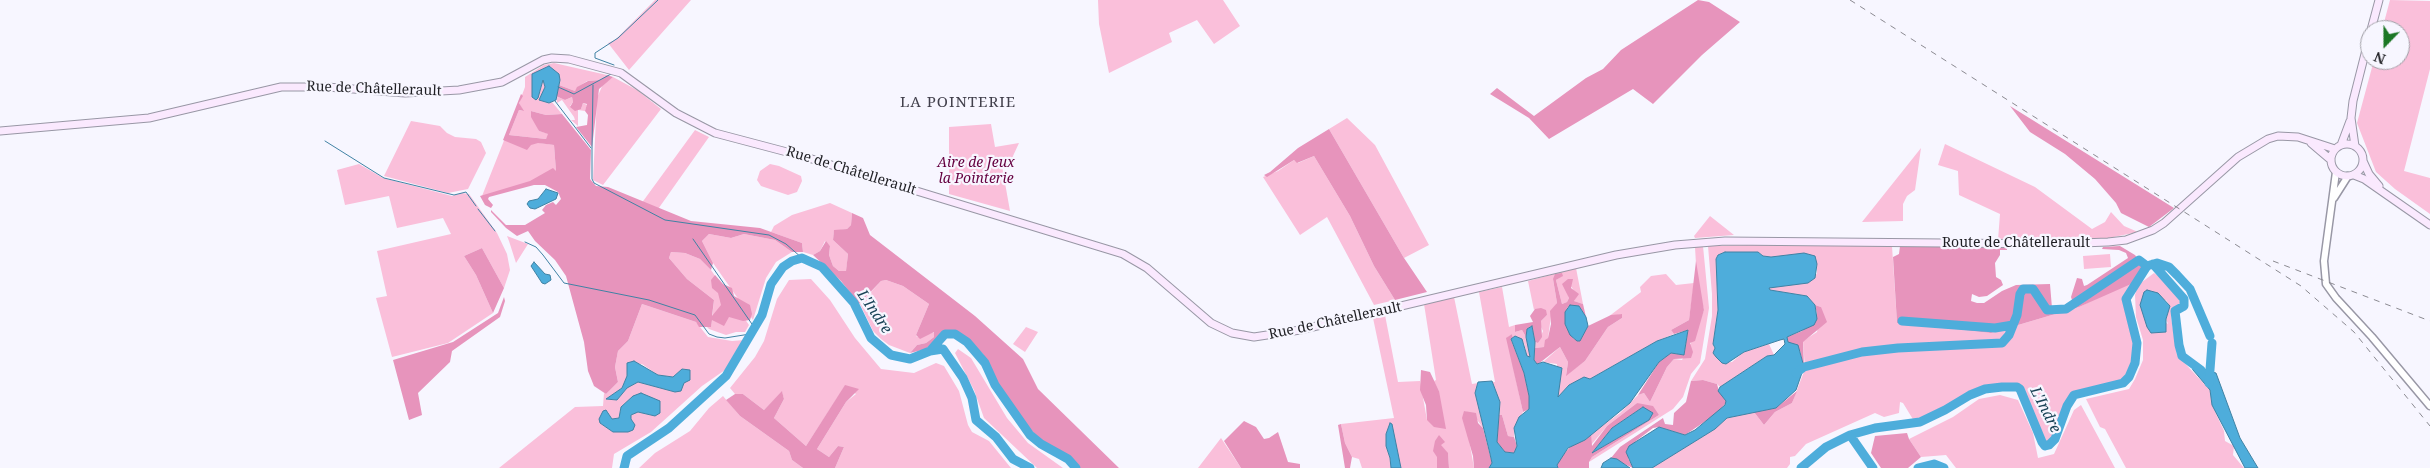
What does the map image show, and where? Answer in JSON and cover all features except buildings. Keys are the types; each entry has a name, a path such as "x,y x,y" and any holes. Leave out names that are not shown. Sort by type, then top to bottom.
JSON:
{"main road":[{"path":"2374,20 2379,0"},
{"name":"Rue de Châtellerault","path":"0,132 148,118 282,87 327,86 405,93 459,90 502,82 543,60 552,58 570,60 621,73 676,113 715,133 802,156 1124,254 1148,268 1211,323 1232,333 1254,337 1277,335 1326,324 1616,255 1690,243"},
{"path":"2361,70 2355,91 2352,118 2355,146 2361,152 2363,161 2372,179 2388,195"},
{"path":"2331,160 2352,118"},
{"name":"Route de Châtellerault","path":"1690,243 1754,241 2054,244 2126,240 2153,230 2164,223 2238,157 2259,143 2278,136 2298,137 2338,147"},
{"path":"2307,140 2331,160 2336,172 2351,175 2388,195 2430,225"},
{"path":"2338,147 2355,146"},
{"path":"2351,175 2360,169 2363,161"}],"street":[{"path":"2336,172 2324,261 2327,286 2430,406"},
{"path":"2333,201 2351,175"}],"green space":[{"path":"655,0 691,0 629,70 608,43 615,40"},
{"path":"1098,0 1223,0 1240,26 1214,44 1197,20 1169,33 1172,42 1109,73 1099,24"},
{"path":"2390,0 2430,1 2430,69 2404,171 2430,178 2430,214 2395,189 2376,172 2357,123 2371,70 2410,70 2410,20 2385,20"},
{"path":"554,63 607,75 600,80 587,81 575,91 559,85 560,80 532,75 532,93 540,92 543,80 545,87 540,100 548,103 552,102 562,114 546,115 531,111 539,131 549,134 546,139 509,135 519,110 523,111 519,103 525,87 525,77 544,65"},
{"path":"613,77 637,90 661,109 603,185 593,180 597,98 603,84"},
{"path":"556,96 565,100 572,97 573,102 570,106 578,109 581,109 583,103 587,105 585,111 578,110 578,126 571,120 575,120 562,100 557,103"},
{"path":"1347,118 1375,145 1429,245 1404,258 1329,129"},
{"path":"411,121 440,126 447,133 455,137 476,139 481,142 486,153 468,189 448,193 384,176"},
{"name":"Aire de Jeux la Pointerie","path":"991,124 995,147 1019,143 1013,156 1014,164 1002,166 1010,211 949,194 949,127"},
{"path":"695,130 709,137 656,212 641,204"},
{"path":"505,138 554,145 556,171 533,182 482,196"},
{"path":"1945,144 2035,187 2092,229 2105,222 2111,212 2124,226 2138,232 2099,240 1998,240 2000,214 1959,195 1958,171 1938,165"},
{"path":"1921,148 1915,190 1907,196 1903,204 1903,221 1862,222"},
{"path":"1314,156 1350,216 1374,266 1395,300 1374,305 1327,217 1300,235 1263,177 1278,171 1294,160 1298,163"},
{"path":"359,164 383,178 452,196 462,193 469,194 497,233 507,254 510,270 504,288 482,248 464,256 476,275 493,313 448,343 392,357 376,298 387,296 377,251 451,234 443,218 397,228 389,196 345,205 337,170"},
{"path":"770,164 801,176 802,181 797,192 788,195 761,186 757,180 760,171"},
{"path":"830,203 852,213 851,225 847,229 834,231 833,240 848,254 846,272 839,271 833,266 829,255 830,246 825,241 820,251 813,255 803,252 802,243 771,232 774,226 792,215"},
{"path":"1710,216 1734,235 1695,238 1694,236"},
{"path":"709,234 731,238 744,234 775,240 792,252 776,262 766,278 753,320 713,263 702,241"},
{"path":"507,236 528,244 516,263 509,241"},
{"path":"1703,246 1709,308 1700,363 1691,374 1683,397 1673,409 1589,462 1592,457 1659,415 1637,403 1607,426 1591,445 1591,434 1620,413 1638,395 1644,393 1650,402 1667,367 1674,359 1682,360 1692,341 1704,310 1697,282 1695,247"},
{"path":"1708,246 1892,246 1897,323 1991,333 2079,307 2129,283 2131,284 2124,298 2125,309 2135,339 2132,362 2127,376 2122,381 2073,393 2065,405 2053,438 2047,443 2044,441 2022,388 2018,385 2002,385 1985,387 1969,393 1936,412 1914,421 1903,403 1900,402 1899,413 1884,417 1875,413 1806,444 1795,456 1790,457 1790,464 1787,468 1652,468 1715,429 1727,418 1754,412 1764,425 1775,412 1792,403 1805,369 1803,341 1817,332 1821,307 1815,305 1807,296 1769,290 1769,287 1817,274 1817,264 1763,256 1758,252 1725,252 1718,255 1716,259 1718,310 1713,343 1716,357 1722,363 1732,362 1744,352 1769,344 1774,355 1767,356 1720,387 1717,384 1703,380 1691,381 1705,359 1712,316"},
{"path":"671,252 685,253 700,259 711,270 749,325 745,332 726,335 707,327 711,327 714,300 687,279 669,258"},
{"path":"2110,254 2111,267 2084,269 2083,256"},
{"path":"1576,268 1583,304 1574,301 1577,295 1570,285 1566,289 1569,298 1567,302 1562,304 1556,280 1562,276 1553,279 1557,303 1551,316 1548,338 1544,347 1535,348 1535,342 1538,343 1543,331 1540,325 1541,321 1547,315 1534,310 1528,281"},
{"path":"2154,273 2169,284 2179,298 2180,303 2173,310 2171,317 2177,355 2210,390 2212,405 2224,431 2225,441 2234,446 2233,455 2244,468 2126,468 2105,429 2100,427 2086,399 2129,389 2143,360 2143,340 2136,317 2135,295 2138,285","holes":["2166,300 2170,306 2166,319 2168,324 2140,305"]},
{"path":"1666,274 1676,285 1694,283 1689,320 1671,330 1674,334 1657,341 1590,379 1569,385 1558,397 1557,364 1543,362 1560,347 1568,362 1566,375 1585,361 1608,327 1622,318 1622,314 1608,317 1641,292 1640,287 1651,276"},
{"path":"811,279 830,300 855,338 881,369 914,373 936,363 944,366 959,391 968,425 972,432 989,441 1011,468 835,468 844,447 838,446 829,457 817,449 846,402 856,394 845,386 806,446 774,418 784,399 782,392 764,410 743,394 735,394 730,388 755,357 764,341 777,299 789,280"},
{"path":"886,280 903,286 929,304 916,335 917,337 935,332 934,337 926,343 917,345 910,353 889,345 881,339 873,331 860,304 881,281"},
{"path":"1502,287 1509,327 1515,325 1515,332 1522,330 1530,352 1530,357 1527,356 1524,343 1519,338 1513,338 1512,334 1507,338 1523,412 1514,428 1514,437 1508,436 1502,415 1499,415 1500,402 1492,382 1495,382 1479,292"},
{"path":"1454,297 1472,384 1478,383 1475,393 1483,423 1483,428 1473,414 1464,411 1474,468 1449,468 1448,454 1440,445 1439,435 1437,468 1401,468 1386,446 1391,468 1362,468 1359,459 1352,457 1345,443 1341,424 1394,418 1373,318 1385,315 1398,382 1420,381 1427,420 1439,391 1434,381 1436,380 1424,304"},
{"path":"642,304 696,322 708,337 732,341 744,340 725,370 702,386 651,432 614,454 612,468 499,468 575,407 603,406 604,393 606,394 618,382 615,367 618,351 628,341","holes":["627,363 642,364 658,375 673,377 682,369 690,370 684,383 675,392 638,382 627,388 617,400 606,399 622,388 627,376","633,396 655,416 638,412 634,413 630,417 634,423 613,432 600,423 603,411 608,412 612,419 619,418 621,407"]},
{"path":"1026,327 1038,332 1025,352 1013,344"},
{"path":"958,349 971,358 1007,418 1028,443 1063,468 1037,468 984,418 974,390 955,353"},
{"path":"2000,395 2018,400 2033,433 2038,458 2054,454 2074,410 2081,405 2115,468 1956,468 1946,455 1921,457 1909,439 1953,417 1979,399"},
{"path":"723,396 740,416 789,451 792,460 803,468 639,468 655,453 690,431 709,408"},
{"path":"1221,438 1241,468 1198,468"}],"shaded area":[{"path":"1698,0 1709,2 1740,22 1702,55 1653,104 1633,89 1549,139 1529,118 1490,94 1497,88 1534,116 1586,78 1603,69 1621,50"},
{"path":"607,75 613,77 599,89 592,147 576,127 587,125 588,115 585,111 587,104 583,103 581,109 575,111 570,107 573,102 572,97 565,100 556,96 559,85 575,91 577,87 588,81 600,80"},
{"path":"521,94 523,96 519,103 524,111 519,110 509,135 546,139 548,134 539,131 531,117 531,111 546,115 562,114 591,150 590,179 596,186 608,187 691,221 760,228 802,243 803,252 792,252 775,240 744,234 731,238 709,234 702,241 713,263 711,270 700,259 685,253 671,252 669,258 687,279 714,300 712,316 721,305 718,293 712,288 711,280 715,275 723,284 732,288 734,296 750,305 752,314 750,320 743,321 729,317 724,326 712,320 711,327 699,327 696,322 642,304 628,341 618,351 615,367 618,382 606,394 594,386 588,371 584,342 566,276 555,260 535,241 528,231 517,236 506,228 491,212 491,210 506,225 525,225 545,213 542,210 546,205 553,202 556,205 561,199 558,192 545,185 534,185 489,197 488,199 493,205 491,208 485,205 480,196 530,181 553,168 556,171 554,145 538,143 531,145 527,150 503,140"},
{"path":"2010,106 2174,208 2149,227 2121,213 2116,203 2095,179 2065,154 2030,132"},
{"path":"1329,129 1404,258 1427,292 1395,300 1374,266 1350,216 1314,156 1297,163 1294,160 1267,177 1264,175 1298,148"},
{"path":"852,213 863,218 870,235 975,316 1023,359 1038,389 1119,468 1080,468 1068,457 1042,442 1018,415 994,378 983,354 965,336 950,330 943,332 926,349 910,353 917,345 926,343 934,337 934,332 920,339 916,335 929,304 903,286 886,280 881,281 859,304 841,281 813,255 820,251 826,241 830,246 829,255 833,266 839,271 846,271 848,254 833,240 834,230 847,229 851,225"},
{"path":"1900,246 2007,248 2007,250 2000,250 2000,255 1995,263 1996,277 2001,280 2003,285 1987,296 1979,297 1972,294 1971,301 1977,303 1984,303 2002,291 2016,285 2050,284 2052,308 2065,308 2073,303 2071,297 2077,278 2082,279 2084,286 2087,285 2128,258 2126,253 2119,250 2102,249 2103,247 2120,246 2135,255 2144,267 2131,284 2079,307 1991,333 1897,323 1893,257 1899,254"},
{"path":"482,248 504,288 493,313 476,275 464,256"},
{"path":"1696,261 1704,310 1695,341 1690,343 1693,352 1691,358 1674,359 1667,367 1650,402 1644,393 1638,395 1659,362 1671,353 1684,355 1688,330 1674,334 1671,330 1689,320"},
{"path":"1562,273 1563,276 1556,280 1562,304 1567,302 1569,298 1562,284 1568,279 1573,279 1571,288 1579,294 1574,301 1583,304 1586,317 1579,306 1567,308 1565,324 1574,339 1580,340 1588,326 1611,315 1622,314 1622,318 1608,327 1585,361 1566,376 1568,362 1560,347 1537,365 1534,360 1535,348 1544,347 1545,340 1548,338 1551,324 1550,311 1557,303 1553,279 1555,274"},
{"path":"504,297 505,301 500,317 452,351 450,362 418,393 422,415 409,420 393,360 453,342 498,313"},
{"path":"1815,305 1821,307 1827,322 1803,342 1804,367 1800,351 1788,342 1787,337 1802,331 1817,314"},
{"path":"1541,308 1546,310 1547,315 1541,321 1542,337 1538,343 1535,342 1532,326 1527,329 1526,337 1522,330 1515,332 1515,325 1533,322 1530,316 1535,309"},
{"path":"1512,334 1513,338 1511,340 1524,373 1529,396 1529,409 1523,412 1506,338"},
{"path":"1421,370 1430,372 1439,391 1446,429 1434,427 1427,420 1426,405 1420,390"},
{"path":"1703,380 1717,384 1719,391 1727,402 1716,414 1685,435 1659,427 1653,428 1636,441 1628,458 1633,468 1611,458 1620,447 1663,418 1665,424 1673,425 1674,413 1686,402 1691,381"},
{"path":"845,385 859,389 846,402 817,449 829,457 838,446 844,447 835,468 803,468 792,460 789,451 740,416 726,400 735,394 743,394 764,410 782,391 784,399 774,418 806,446"},
{"path":"1797,391 1792,403 1775,412 1764,425 1754,412 1776,408"},
{"path":"1637,403 1653,406 1659,415 1592,457 1589,462 1589,468 1558,468 1557,465 1562,456 1572,445 1585,440 1591,434 1592,446 1607,426","holes":["1643,407 1649,420 1592,453 1612,428"]},
{"path":"1464,411 1476,413 1478,423 1483,428 1492,463 1489,468 1474,468 1473,456 1462,418"},
{"path":"1499,415 1502,415 1508,436 1514,437 1517,446 1514,453 1505,452 1497,442"},
{"path":"1244,421 1256,427 1264,439 1278,432 1288,462 1300,464 1300,468 1241,468 1224,441"},
{"path":"1341,424 1345,443 1352,457 1350,468 1345,468 1338,425"},
{"path":"1907,433 1921,457 1908,468 1881,468 1871,453 1875,436"},
{"path":"1439,435 1445,442 1441,445 1448,453 1449,468 1437,468 1437,457 1433,451 1435,441"}],"water":[{"path":"549,66 559,74 560,80 556,100 549,103 539,100 545,87 543,80 538,98 536,100 532,97 532,74"},
{"path":"546,189 558,193 556,199 535,209 530,208 527,204 529,201 538,199"},
{"path":"1725,252 1758,252 1763,256 1771,257 1804,253 1815,256 1817,264 1815,278 1808,283 1769,288 1770,290 1807,296 1815,305 1817,319 1814,325 1787,337 1788,342 1798,345 1804,367 1796,390 1776,408 1727,418 1715,429 1652,468 1633,468 1626,452 1629,446 1659,427 1685,435 1695,430 1725,405 1726,401 1718,391 1720,387 1767,356 1774,355 1785,344 1784,339 1744,352 1726,364 1722,363 1713,353 1718,310 1716,259 1718,255"},
{"path":"534,262 545,274 550,275 551,280 545,284 542,283 531,266"},
{"path":"2147,290 2158,293 2170,306 2166,319 2166,332 2151,333 2147,327 2140,305 2144,292"},
{"path":"1570,305 1579,306 1586,317 1588,326 1580,341 1577,341 1570,335 1565,324 1565,312"},
{"path":"1532,326 1535,342 1534,360 1537,364 1543,362 1562,368 1558,397 1569,385 1584,377 1590,379 1657,341 1688,330 1684,355 1671,353 1659,362 1630,403 1585,440 1568,448 1557,465 1558,468 1489,468 1492,463 1475,393 1478,382 1492,381 1500,402 1497,442 1505,452 1514,453 1517,446 1514,428 1519,417 1529,409 1529,396 1524,373 1511,339 1515,336 1522,339 1527,356 1530,357 1526,337 1527,329"},
{"path":"2189,359 2208,371 2216,373 2240,438 2258,468 2245,468 2212,405 2210,390 2193,370"},
{"path":"634,361 658,375 673,377 682,369 690,370 690,380 684,383 681,391 675,392 638,382 627,388 617,400 606,399 622,388 627,376 627,363"},
{"path":"641,393 660,401 660,413 655,416 638,412 631,415 635,425 633,430 628,432 613,432 600,423 599,419 603,411 606,410 612,419 619,418 621,407 633,396"},
{"path":"1643,407 1653,413 1649,420 1592,453 1612,428"},
{"path":"1390,423 1392,424 1401,468 1391,468 1386,446 1386,434"},
{"path":"1611,458 1617,459 1630,468 1601,468 1603,463"}],"waterway":[{"path":"614,65 595,58 595,53 618,38 658,0"},
{"path":"558,87 574,94 611,74"},
{"path":"593,85 592,179 594,183 665,220 769,235 786,244 802,258"},
{"path":"555,101 591,148"},
{"path":"325,141 384,178 454,195 466,192 476,206"},
{"path":"478,209 495,231"},
{"path":"693,239 754,327"},
{"path":"525,242 536,247 564,283 649,300 695,315 709,334 717,337 725,338 750,334"},
{"name":"L'Indre","path":"624,468 627,456 669,428 726,376 762,315 771,284 783,267 792,261 802,258 822,267 854,303 871,338 891,355 910,359 930,351 943,349 963,378 972,398 976,420 996,437 1013,459 1030,468"},
{"path":"1796,373 1804,367 1862,352 1898,348 2002,343 2009,335 2017,315 2020,294 2023,289 2033,289 2047,310 2066,309 2139,260 2147,266"},
{"path":"2150,265 2157,263 2169,267 2190,289 2210,336"},
{"path":"2153,264 2184,299 2184,306 2175,311 2179,345 2182,356 2201,370"},
{"name":"L'Indre","path":"1801,468 1826,447 1850,435 1875,428 1920,422 1970,395 1985,389 2002,387 2017,387 2020,389 2042,442 2045,446 2049,445 2055,439 2067,406 2074,395 2123,383 2129,377 2135,363 2137,343 2126,299 2147,266"},
{"path":"1902,321 1995,328 2013,325"},
{"path":"930,351 945,334 955,334 967,342 985,363 995,385 1030,435 1041,444 1068,459 1076,468"},
{"path":"2209,383 2212,343"},
{"name":"L'Indre","path":"1850,435 1873,468"},
{"name":"L'Indre","path":"1918,468 1934,464 1944,468"}],"railway":[{"path":"1850,0 2301,286 2354,332 2430,426"},
{"path":"2273,261 2430,321"}],"district":[{"name":"LA POINTERIE","path":"958,103"}]}
